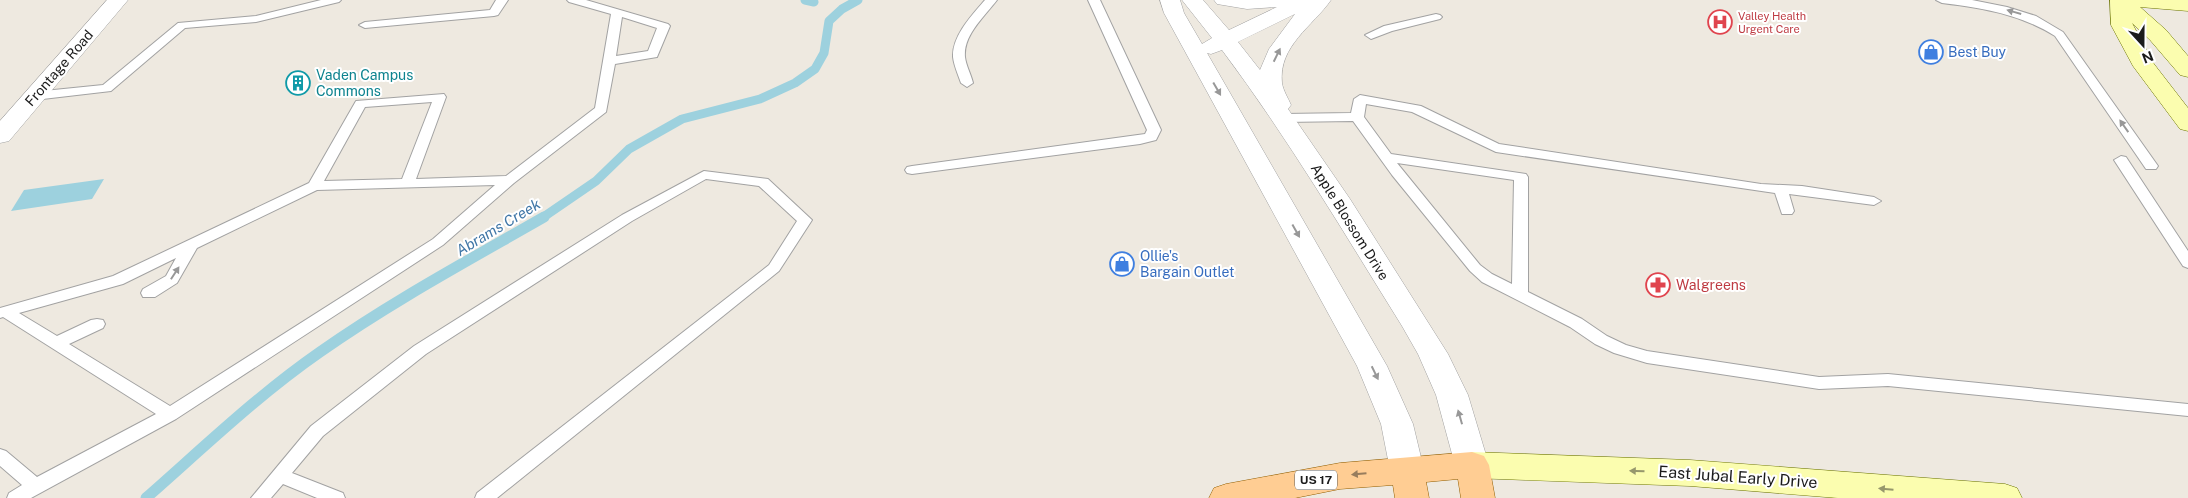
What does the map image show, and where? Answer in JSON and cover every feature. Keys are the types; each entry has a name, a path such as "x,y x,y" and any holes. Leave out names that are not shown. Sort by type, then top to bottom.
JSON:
{"main road":[{"path":"2120,0 2158,35 2188,70"},
{"path":"2120,0 2122,25 2144,66 2188,124"},
{"path":"2125,0 2188,5"},
{"path":"1472,464 1478,498"},
{"name":"US 17","path":"1226,498 1340,476 1410,484 1472,464"},
{"name":"East Jubal Early Drive","path":"1472,464 1690,473 2004,498"}],"street":[{"name":"Frontage Road","path":"0,136 118,0"},
{"path":"1170,0 1174,13 1196,53 1372,366 1397,424 1410,484"},
{"name":"Apple Blossom Drive","path":"1192,0 1227,40 1284,118 1433,354 1452,395 1472,464"},
{"path":"1224,0 1247,3 1289,0"},
{"path":"1196,53 1227,40 1308,0"},
{"path":"1284,118 1271,82 1272,66 1288,36 1320,0"}],"lane":[{"path":"34,96 107,88 182,25 256,19 335,0"},
{"path":"365,25 494,13 502,0"},
{"path":"573,0 664,26 653,54 609,61"},
{"path":"967,83 959,56 959,46 975,19 991,0"},
{"path":"912,170 1151,137 1154,130 1094,0"},
{"path":"1948,1 1985,5 2025,15 2038,20 2059,34 2151,166"},
{"path":"16,498 170,414 438,242 509,180 600,109 617,12"},
{"path":"1371,35 1388,28 1436,17"},
{"path":"314,186 361,104 440,97 408,182"},
{"path":"1874,201 1761,188 1496,148 1406,106 1360,99 1357,117 1386,157 1475,268 1487,278 1576,323 1601,340 1620,348 1647,357 1819,383 1844,384 1857,380 1888,380 2188,410"},
{"path":"1284,118 1357,117"},
{"path":"1386,157 1521,177 1520,295"},
{"path":"2121,160 2188,263"},
{"path":"260,498 317,431 420,350 627,218 704,175 763,182 805,220 774,268 484,498"},
{"path":"3,313 118,280 314,186 509,180"},
{"path":"1782,189 1788,210"},
{"path":"149,293 172,279 192,244"},
{"path":"3,313 56,343 170,414"},
{"path":"56,343 97,324"},
{"path":"0,456 35,486"},
{"path":"279,476 336,498"}],"water":[{"path":"104,179 92,199 11,211 24,190"}],"waterway":[{"path":"805,0 814,2"},
{"name":"Abrams Creek","path":"542,218 596,181 629,149 682,119 760,99 795,83 815,69 824,53 829,21 842,9 858,0"},
{"name":"Abrams Creek","path":"146,498 253,404 320,352 402,299 544,217"}],"place":[{"name":"Valley Health Urgent Care","path":"1720,22"},
{"name":"Best Buy","path":"1931,52"},
{"name":"Vaden Campus Commons","path":"298,83"},
{"name":"Ollie's Bargain Outlet","path":"1122,264"},
{"name":"Walgreens","path":"1658,285"}]}
